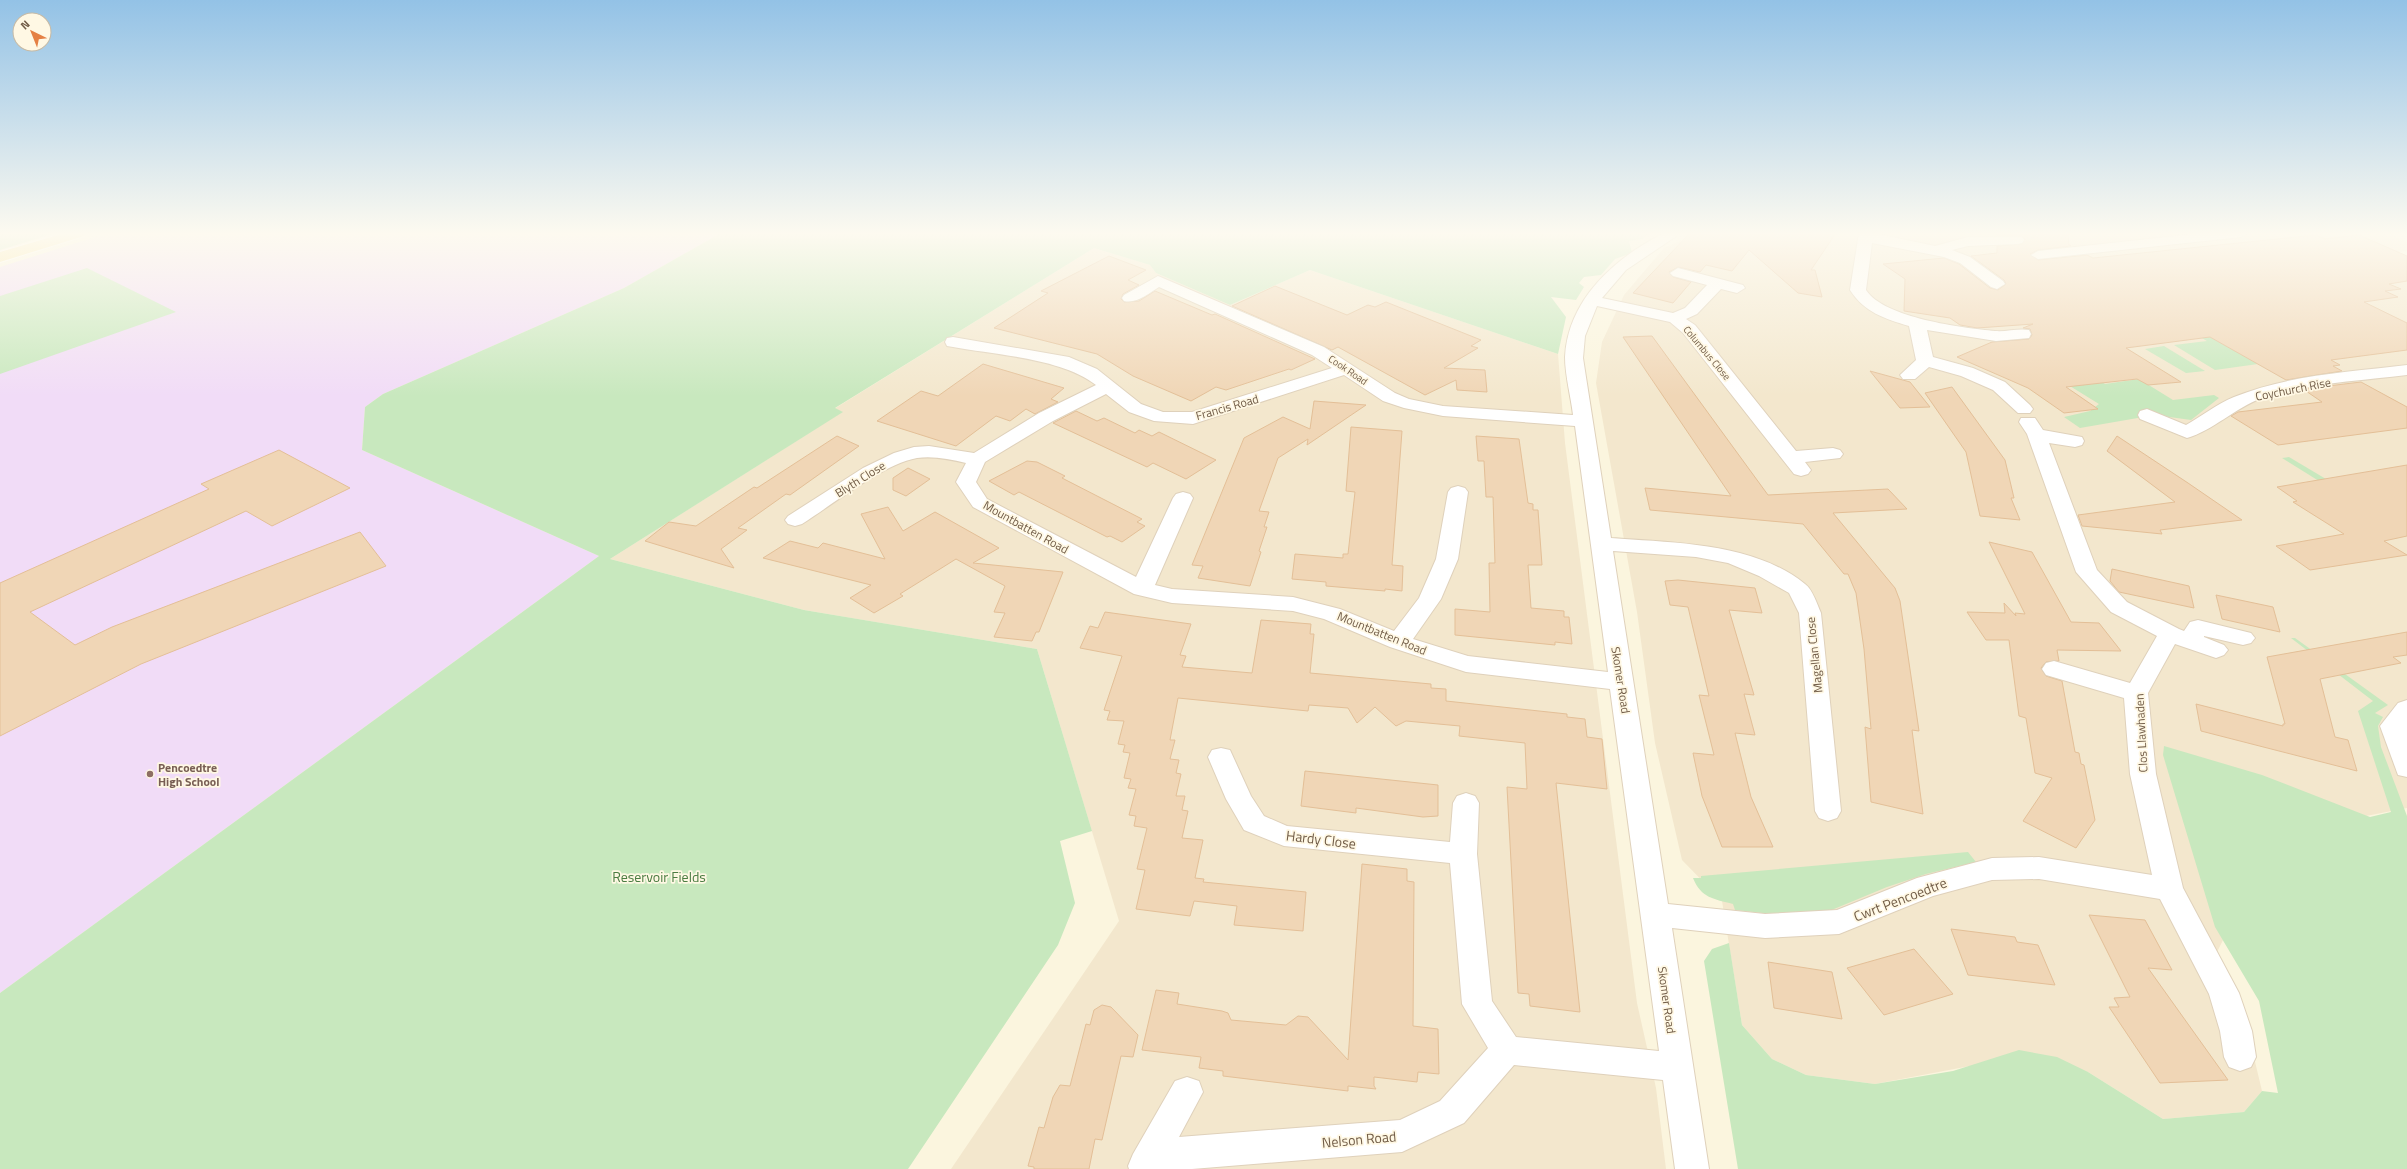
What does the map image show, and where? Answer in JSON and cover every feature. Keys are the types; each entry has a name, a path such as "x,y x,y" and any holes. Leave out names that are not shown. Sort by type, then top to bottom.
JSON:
{"street":[{"name":"Cook Road","path":"1130,298 1147,288"},
{"name":"Cook Road","path":"1173,288 1318,350 1389,397 1420,408 1582,421"},
{"name":"Skomer Road","path":"1600,288 1592,300 1579,327 1575,343 1575,372 1692,1169"},
{"path":"1675,318 1691,311 1714,288"},
{"path":"1859,288 1861,295 1885,312 1917,323 1996,336 2023,334"},
{"name":"Columbus Close","path":"1592,300 1675,318 1689,329 1796,463 1834,454"},
{"path":"1909,375 1920,368 1925,360 1917,323"},
{"name":"Francis Road","path":"953,342 1063,361 1091,373 1135,408 1162,417 1193,418 1346,369"},
{"path":"1925,360 1967,372 1999,386 2029,422 2052,438 2075,441"},
{"name":"Coychurch Rise","path":"2147,415 2190,437 2199,427 2237,402 2254,395 2278,389 2407,370"},
{"path":"977,459 1046,417 1108,386"},
{"path":"2029,422 2087,572 2119,607 2180,637 2216,650"},
{"name":"Blyth Close","path":"794,520 887,462 914,453 942,453 977,459"},
{"name":"Mountbatten Road","path":"977,459 966,482 980,503 1142,589 1172,596 1293,604 1332,614 1398,642 1466,664 1621,682"},
{"path":"1398,642 1430,599 1447,560 1458,492"},
{"path":"1142,589 1183,498"},
{"name":"Magellan Close","path":"1600,544 1715,553 1753,565 1798,589 1810,613 1828,810"},
{"name":"Clos Llawhaden","path":"2240,1057 2236,1031 2227,1008 2224,993 2169,889 2143,774 2136,693 2180,637 2198,627 2243,638"},
{"path":"2054,669 2136,693"},
{"path":"2407,709 2393,726 2407,768"},
{"name":"Hardy Close","path":"1221,757 1239,799 1254,823 1284,836 1463,854"},
{"path":"1466,803 1463,854 1477,1004 1507,1050 1677,1067"},
{"name":"Cwrt Pencoedtre","path":"1654,914 1765,926 1839,922 1927,886 1992,869 2039,868 2169,889"},
{"name":"Nelson Road","path":"1147,1163 1402,1136 1452,1112 1507,1050"},
{"name":"Nelson Road","path":"1147,1163 1187,1092"}],"shaded area":[{"name":"Pencoedtre High School","path":"0,288 625,288 383,394 365,407 362,450 599,556 0,993"},
{"path":"1030,288 1190,288 1230,305 1270,288 1362,288 1558,354 1565,443 1637,1003 1656,1088 1666,1169 951,1169 1119,921 1037,649 804,610 610,559 842,412 834,409"},
{"path":"1630,288 2407,288 2407,808 2366,816 2164,749 2224,938 2217,952 2241,1003 2262,1091 2244,1112 2163,1119 2088,1072 1970,1066 1875,1084 1806,1075 1772,1059 1742,1025 1722,901 1682,860 1655,743 1637,612 1596,383 1602,342 1624,295"}],"green space":[{"path":"26,288 127,288 176,312 0,374 0,296"},
{"name":"Reservoir Fields","path":"624,288 1030,288 835,408 843,412 610,559 804,610 1037,649 1092,831 1060,841 1075,903 1058,945 908,1169 0,1169 0,993 599,556 362,450 365,407 383,394"},
{"name":"Reservoir Fields","path":"1190,288 1270,288 1230,305"},
{"name":"Reservoir Fields","path":"1362,288 1584,288 1576,300 1551,297 1566,317 1558,354"},
{"path":"2191,326 2258,364 2215,370 2174,345 2207,341 2182,327"},
{"path":"2164,346 2205,371 2186,373 2145,349"},
{"path":"2080,367 2105,384 2139,379 2173,400 2214,395 2219,398 2191,420 2155,415 2080,428 2064,417 2090,411 2099,404 2065,383"},
{"path":"2289,457 2336,485 2327,486 2282,458"},
{"path":"2291,638 2295,638 2388,705 2375,713 2383,717 2378,726 2381,747 2407,816 2407,1169 1738,1169 1704,961 1712,949 1729,943 1742,1025 1772,1059 1806,1075 1875,1084 1953,1071 2019,1050 2057,1057 2088,1072 2163,1119 2244,1112 2262,1091 2278,1093 2259,1001 2215,927 2163,755 2164,746 2262,775 2370,817 2391,812 2358,711 2373,701"},
{"path":"1968,852 1976,862 1926,874 1887,887 1822,914 1799,917 1735,910 1733,904 1714,899 1704,894 1696,885 1693,878 1701,878 1701,876"}],"building":[{"path":"1048,288 1134,288 1123,294 1121,299 1124,302 1139,301 1155,291 1212,315 1215,314 1315,359 1291,370 1289,369 1226,390 1216,387 1191,401 1133,376 1097,354 994,328 1048,293 1041,291"},
{"path":"1272,288 1279,288 1347,315 1368,305 1375,307 1386,302 1481,340 1471,346 1478,348 1444,368 1485,370 1487,392 1457,390 1456,380 1425,395 1338,347 1332,350 1232,306"},
{"path":"1638,288 1686,288 1673,303 1633,293"},
{"path":"1792,288 1820,288 1822,297 1798,293"},
{"path":"1905,288 1989,288 1998,290 2001,288 2398,288 2401,289 2385,291 2398,297 2364,302 2407,323 2407,350 2331,360 2340,365 2333,366 2342,371 2286,380 2210,337 2126,348 2181,382 2148,385 2137,379 2066,387 2098,409 2064,413 2028,388 1957,357 1992,342 2029,339 2032,335 2030,329 2023,328 2033,324 1977,328 1960,325 1950,318 1904,311"},
{"path":"1652,336 1768,495 1888,489 1907,509 1833,513 1895,588 1900,601 1919,731 1912,730 1923,814 1871,802 1865,727 1871,729 1864,649 1856,593 1848,574 1844,574 1803,524 1650,510 1645,488 1731,496 1623,337"},
{"path":"983,364 1064,388 1051,399 1058,402 1035,414 1026,409 1010,421 996,416 956,446 877,421 921,391 938,396"},
{"path":"1870,371 1910,382 1930,407 1900,408"},
{"path":"2361,382 2407,407 2407,428 2278,445 2231,416 2238,412 2322,402 2303,389"},
{"path":"1952,387 2005,460 2014,498 2011,498 2020,520 1980,516 1966,452 1925,393"},
{"path":"1314,401 1366,405 1307,445 1308,439 1278,458 1259,511 1269,512 1264,527 1267,527 1259,551 1261,552 1250,586 1198,578 1203,566 1192,565 1244,438 1283,417 1310,429"},
{"path":"1076,411 1097,421 1104,418 1135,433 1139,430 1152,436 1159,432 1216,460 1186,479 1153,463 1147,467 1053,423"},
{"path":"1351,427 1402,431 1392,565 1403,566 1402,591 1326,586 1326,582 1292,579 1295,554 1343,558 1343,554 1348,554 1355,492 1346,491"},
{"path":"837,436 859,446 790,495 786,494 738,528 747,530 721,549 734,568 645,541 669,522 696,526 754,487 757,488"},
{"path":"1476,436 1519,439 1528,503 1533,504 1533,510 1538,510 1542,565 1528,565 1531,608 1564,611 1564,617 1569,617 1572,644 1555,642 1555,645 1455,635 1455,609 1490,612 1489,563 1495,563 1493,497 1486,497 1484,461 1478,461"},
{"path":"2117,436 2242,520 2160,530 2162,534 2082,526 2078,515 2175,502 2107,451"},
{"path":"279,450 350,488 272,526 246,511 30,612 75,645 112,627 360,532 386,566 141,664 0,736 0,583 209,489 201,484"},
{"path":"1027,461 1037,462 1065,476 1062,478 1142,519 1137,522 1145,526 1122,542 1110,536 1107,537 1019,492 1014,495 989,481"},
{"path":"2407,465 2407,536 2384,541 2407,555 2310,570 2276,546 2344,534 2293,502 2297,501 2277,487"},
{"path":"908,468 930,479 906,496 893,490 893,478"},
{"path":"888,507 903,531 935,512 999,548 973,563 1063,572 1039,632 1036,632 1032,641 994,637 1005,613 994,612 1005,586 956,559 900,594 903,596 874,613 850,598 871,585 763,558 790,541 818,548 823,543 885,559 861,514"},
{"path":"1989,542 2032,552 2071,622 2099,623 2121,651 2057,650 2059,661 2046,662 2041,668 2046,676 2062,681 2075,752 2079,753 2081,764 2084,765 2095,820 2076,848 2023,821 2052,778 2035,773 2026,718 2019,716 2009,640 1986,640 1967,612 2005,613 2004,603 2016,616 2015,613 2025,614"},
{"path":"2112,569 2189,586 2194,608 2119,592 2110,581"},
{"path":"1678,580 1755,588 1762,613 1729,610 1754,695 1744,694 1755,735 1735,733 1751,797 1773,847 1722,847 1702,796 1693,753 1714,755 1699,695 1709,696 1688,607 1670,605 1665,581"},
{"path":"2216,595 2273,607 2280,632 2222,619"},
{"path":"1105,612 1191,624 1180,655 1186,656 1182,667 1252,673 1261,620 1311,624 1310,634 1314,634 1310,673 1431,684 1431,688 1446,689 1446,701 1567,714 1567,717 1585,719 1587,737 1602,739 1607,789 1556,783 1580,1012 1530,1006 1529,994 1518,993 1507,787 1527,789 1525,743 1459,736 1460,726 1406,721 1396,726 1375,707 1357,723 1348,708 1309,705 1308,711 1178,698 1170,740 1175,740 1170,759 1179,760 1176,773 1181,774 1176,796 1185,796 1182,810 1188,811 1182,838 1203,840 1195,878 1204,879 1203,882 1306,892 1303,931 1234,925 1237,906 1194,901 1190,916 1136,909 1145,870 1137,869 1147,828 1134,826 1136,816 1129,815 1136,789 1128,788 1131,779 1124,778 1130,753 1123,752 1125,745 1118,744 1124,721 1107,720 1110,711 1104,710 1122,656 1080,648 1090,626 1098,628"},
{"path":"2407,632 2407,655 2393,657 2401,663 2320,679 2335,737 2348,740 2357,771 2201,731 2196,704 2283,726 2283,724 2285,724 2267,657"},
{"path":"1305,771 1438,785 1438,816 1423,817 1356,808 1356,813 1301,806"},
{"path":"1362,864 1407,869 1407,881 1414,882 1413,1026 1438,1029 1439,1074 1418,1072 1417,1082 1374,1077 1374,1086 1376,1089 1348,1086 1348,1091 1223,1076 1223,1071 1199,1068 1201,1057 1142,1050 1156,990 1179,993 1177,1004 1222,1011 1228,1013 1231,1020 1286,1025 1298,1016 1308,1017 1348,1060"},
{"path":"2089,915 2145,920 2172,970 2148,968 2228,1080 2160,1083 2109,1007 2119,1007 2114,998 2130,997"},
{"path":"1951,929 2015,937 2017,942 2038,945 2055,985 1968,975"},
{"path":"1914,949 1953,994 1884,1015 1847,968"},
{"path":"1768,962 1832,972 1842,1019 1774,1008"},
{"path":"1102,1005 1111,1007 1138,1035 1133,1057 1121,1056 1102,1140 1095,1139 1089,1169 1034,1169 1034,1167 1028,1166 1039,1127 1044,1128 1053,1097 1060,1085 1070,1086 1086,1024 1090,1025 1094,1010"}],"place":[{"name":"Pencoedtre High School","path":"150,774"}]}
